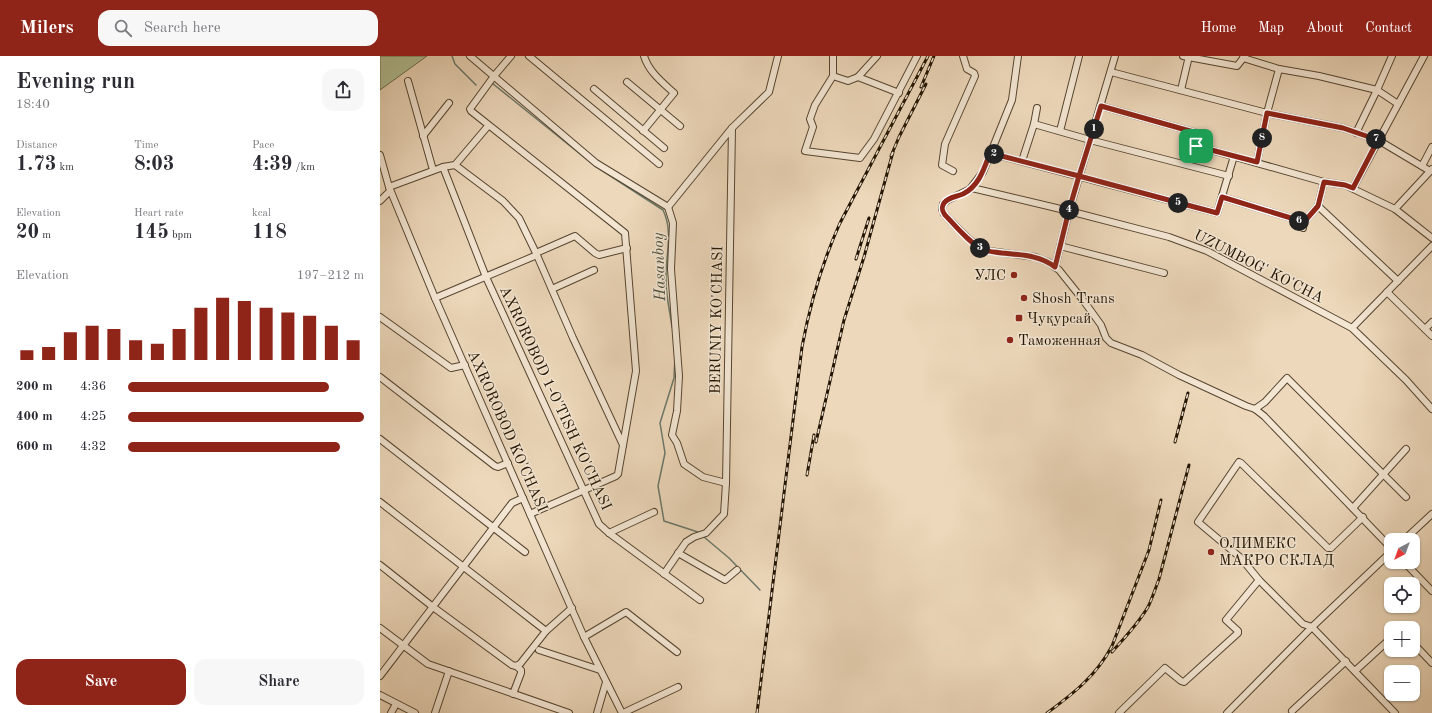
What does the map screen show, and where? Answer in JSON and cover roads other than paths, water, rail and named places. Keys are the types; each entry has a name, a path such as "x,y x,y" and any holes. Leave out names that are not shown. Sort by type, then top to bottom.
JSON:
{"street":[{"path":"470,56 596,163 668,207 673,223 671,269 678,376 677,411 672,435 677,443 684,464 703,477 726,483"},
{"path":"511,56 494,76 470,109 471,112 625,233 636,371 618,474 530,514"},
{"path":"529,56 659,164"},
{"path":"643,131 674,93 655,76 644,56"},
{"path":"668,207 732,128 769,92 778,56"},
{"path":"834,56 833,76 815,105 810,119 813,127 805,151 860,158 874,139 917,56"},
{"path":"833,76 848,81 858,77 877,56"},
{"path":"953,171 943,166 942,163 945,144 975,76 974,73 967,69 963,56"},
{"path":"1018,56 1012,100 981,175 972,188 944,203 942,211 945,215 978,247 989,251 1038,258 1055,267 1083,300 1101,325 1109,342 1255,409 1273,424 1384,540"},
{"path":"1060,131 1078,56"},
{"path":"1055,267 1069,210 1115,56"},
{"path":"1180,90 1187,56 1236,66 1244,57 1279,69 1318,76 1377,90 1398,104"},
{"path":"1356,132 1392,56"},
{"path":"1353,188 1424,56"},
{"path":"1257,162 1267,113 1279,69"},
{"path":"1111,72 1267,113 1343,128 1378,140 1431,170 1395,209"},
{"path":"858,77 899,93"},
{"path":"408,81 433,170"},
{"path":"627,82 680,126"},
{"path":"594,89 664,148"},
{"path":"423,136 449,103"},
{"path":"1101,106 1197,133 1199,134 1196,146 1324,182 1345,185 1353,188 1395,209 1432,238"},
{"path":"1022,161 1034,124 1037,108"},
{"path":"1034,124 1229,176"},
{"path":"455,165 488,126"},
{"name":"BERUNIY KO'CHASI","path":"664,574 686,542 694,537 706,533 724,514 726,483 732,128"},
{"path":"1422,166 1432,147"},
{"path":"990,153 1217,213 1234,156"},
{"name":"AXROROBOD KO'CHASI","path":"380,155 389,189 435,298 584,637 622,713"},
{"path":"380,201 389,189 442,166 455,165 514,211 537,254 573,338 623,445"},
{"name":"AXROROBOD 1-O'TISH KO'CHASI","path":"442,166 486,277 599,524 700,600"},
{"path":"1222,197 1304,225 1318,206 1324,182"},
{"name":"UZUMBOG' KO'CHA","path":"972,188 1069,210 1169,237 1200,248 1352,328 1406,380 1432,409"},
{"path":"1318,206 1398,281"},
{"path":"435,298 486,277 575,236 599,255 627,248"},
{"path":"1060,246 1164,273"},
{"path":"1352,328 1432,246"},
{"path":"552,289 594,270"},
{"path":"1387,292 1432,336"},
{"path":"380,317 451,368 465,365"},
{"path":"1425,329 1432,322"},
{"path":"380,377 495,466 498,467 508,463"},
{"path":"1255,409 1265,402 1287,378 1406,497"},
{"path":"380,439 525,552"},
{"path":"1353,508 1406,449"},
{"path":"1363,517 1331,548 1328,548 1239,462 1198,521 1199,524 1242,558 1259,580 1303,624 1312,627 1395,713"},
{"path":"380,676 512,503 523,498"},
{"path":"380,502 546,631"},
{"path":"609,533 654,512"},
{"path":"1412,533 1432,514"},
{"path":"678,554 726,580 737,570"},
{"path":"1227,713 1312,627 1384,559"},
{"path":"380,565 433,607 521,670 513,694"},
{"path":"1411,569 1432,591"},
{"path":"1119,713 1165,668 1184,682 1238,633 1238,631 1226,620 1259,580"},
{"path":"516,666 520,664 546,631 572,608"},
{"path":"584,637 626,612 677,652"},
{"path":"380,628 428,664 569,713"},
{"path":"1355,671 1384,644"},
{"path":"540,650 600,670"},
{"path":"1420,650 1432,663"},
{"path":"1292,711 1346,661"},
{"path":"436,713 449,671"},
{"path":"597,713 606,682"},
{"path":"622,713 678,687"},
{"path":"380,695 415,713"},
{"path":"391,713 396,704"}],"waterway":[{"name":"Hasanboy","path":"452,56 455,64 476,85"},
{"name":"Hasanboy","path":"492,83 595,166 663,210 669,236 666,287 672,327"},
{"name":"Hasanboy","path":"675,357 674,378 660,423 665,453 658,486 664,521 698,532"},
{"name":"Hasanboy","path":"704,537 729,558 760,590"}],"railway":[{"path":"757,713 802,347 813,299 822,268 840,223 928,56"},
{"path":"921,87 934,56"},
{"path":"891,156 926,84"},
{"path":"816,442 844,320 864,257 893,152"},
{"path":"856,259 869,218"},
{"path":"1175,442 1188,393"},
{"path":"807,475 814,435"},
{"path":"1112,652 1137,623 1150,602 1159,579 1189,465"},
{"path":"1047,713 1092,675 1106,657 1112,646 1149,550 1161,500"}],"place":[{"name":"УЛС","path":"1014,275"},
{"name":"Shosh Trans","path":"1024,298"},
{"name":"Чуқурсай","path":"1019,318"},
{"name":"Таможенная","path":"1010,340"},
{"name":"ОЛИМЕКС МАКРО СКЛАД","path":"1211,552"}]}
